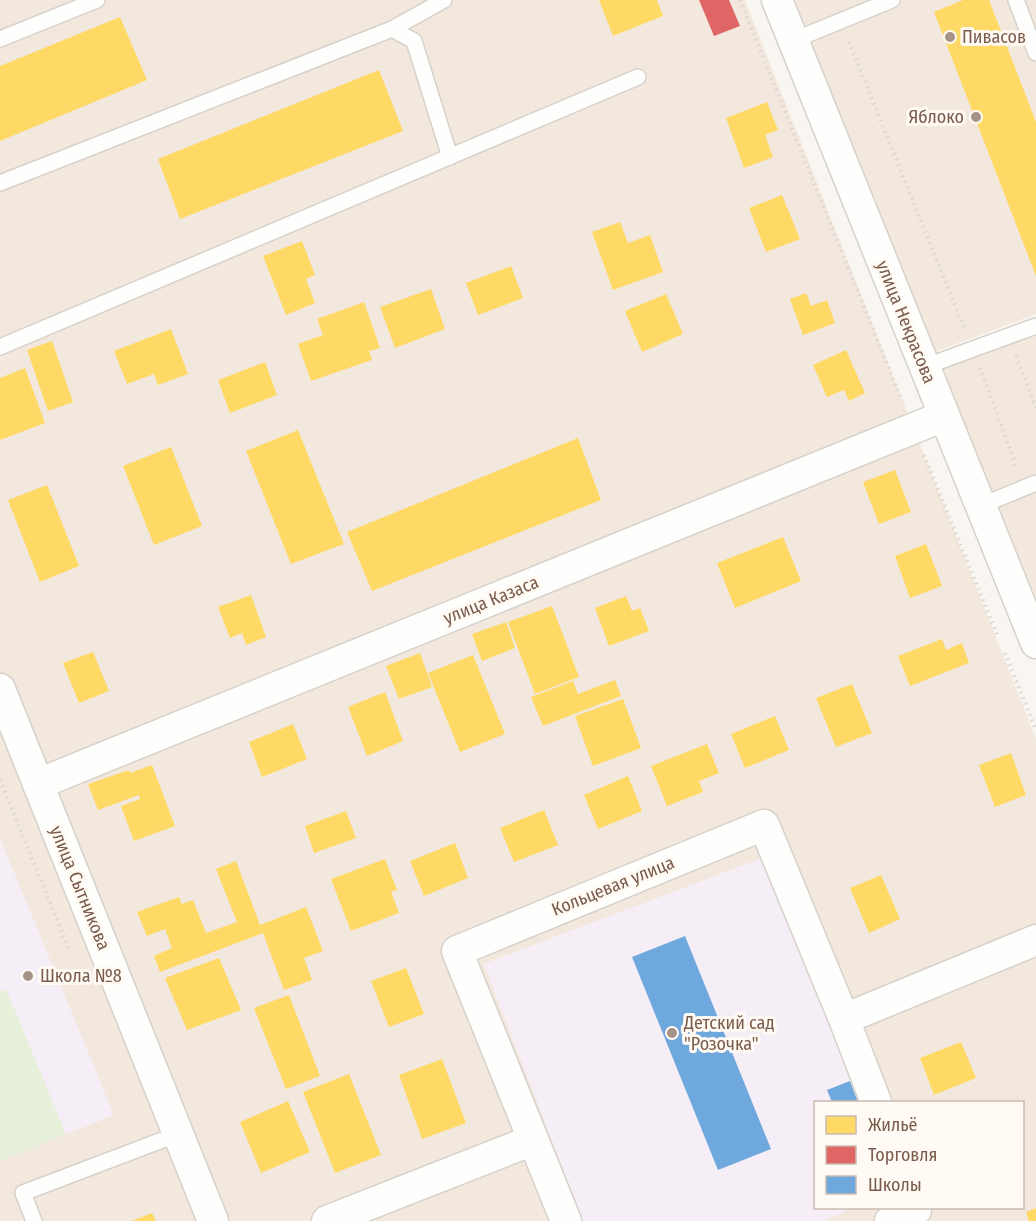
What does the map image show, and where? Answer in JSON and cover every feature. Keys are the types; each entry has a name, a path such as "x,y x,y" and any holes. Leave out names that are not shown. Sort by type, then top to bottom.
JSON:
{"street":[{"name":"улица Некрасова","path":"777,0 1036,643"},
{"name":"улица Казаса","path":"38,784 944,416"},
{"name":"улица Сытникова","path":"0,689 213,1221"},
{"name":"Кольцевая улица","path":"566,1221 457,951 764,825 844,1018 876,1101"},
{"path":"844,1018 1036,940"},
{"path":"327,1221 533,1140"},
{"path":"890,1221 916,1209"}],"lane":[{"path":"0,39 97,0"},
{"path":"0,183 392,29 444,0"},
{"path":"794,40 891,0"},
{"path":"1016,0 1036,53"},
{"path":"392,29 414,40 450,157"},
{"path":"0,347 638,77"},
{"path":"924,367 1036,326"},
{"path":"980,506 1030,485"},
{"path":"34,1221 23,1193 178,1134"}],"path":[{"path":"740,0 1036,730"},
{"path":"841,21 972,349 1030,485"},
{"path":"1007,335 1036,408"}],"shaded area":[{"path":"0,0 745,0 1036,739 1036,1221 0,1221"},
{"path":"791,0 1036,0 1036,314 929,354"},
{"path":"1036,334 1036,597 936,371"},
{"name":"Школа №8","path":"0,838 114,1115 0,1161"},
{"name":"Детский сад \"Розочка\"","path":"762,858 862,1101 814,1101 814,1209 851,1209 823,1221 583,1221 484,964"}],"green space":[{"path":"6,989 66,1134 0,1161 0,992"}],"building: Жильё":[{"path":"599,0 657,0 663,16 613,36"},
{"path":"963,0 989,0 1036,122 1036,276 934,12"},
{"path":"120,17 147,80 0,141 0,66"},
{"path":"379,70 403,131 180,219 158,159"},
{"path":"767,102 778,130 765,135 773,157 744,168 726,118"},
{"path":"782,195 800,239 766,252 749,208"},
{"path":"620,222 628,243 650,235 663,272 613,290 592,232"},
{"path":"302,241 315,275 306,279 315,303 286,315 263,256"},
{"path":"511,266 523,298 478,315 466,283"},
{"path":"431,289 445,329 395,348 380,307"},
{"path":"806,293 811,306 827,300 835,323 803,335 790,299"},
{"path":"666,294 683,334 642,352 625,311"},
{"path":"364,302 380,348 369,351 372,360 311,381 298,344 323,335 317,319"},
{"path":"171,329 188,374 158,385 154,374 127,384 114,351"},
{"path":"52,341 73,402 48,411 27,350"},
{"path":"846,350 865,393 849,401 844,390 827,397 813,365"},
{"path":"265,362 277,395 230,413 218,380"},
{"path":"25,368 45,423 0,440 0,378"},
{"path":"298,430 344,544 291,564 246,451"},
{"path":"578,438 601,500 372,591 347,532"},
{"path":"171,447 202,526 154,545 123,466"},
{"path":"895,470 911,512 879,524 863,482"},
{"path":"47,485 79,566 40,582 8,500"},
{"path":"783,537 801,581 735,608 717,563"},
{"path":"926,544 942,586 910,598 895,556"},
{"path":"251,595 266,637 246,645 242,633 230,638 218,607"},
{"path":"626,596 632,611 640,608 649,631 609,646 595,608"},
{"path":"552,606 579,677 535,694 508,622"},
{"path":"506,622 515,648 482,661 472,634"},
{"path":"942,639 946,650 962,643 969,663 910,686 898,656"},
{"path":"93,652 109,691 79,703 63,663"},
{"path":"420,653 432,687 399,699 386,666"},
{"path":"473,655 505,734 460,752 428,673"},
{"path":"615,680 621,696 543,726 531,697 573,681 578,694"},
{"path":"852,684 872,733 836,747 816,698"},
{"path":"385,692 403,741 367,756 348,707"},
{"path":"623,699 641,748 593,766 575,716"},
{"path":"775,716 789,750 745,768 731,734"},
{"path":"293,724 307,759 262,777 249,742"},
{"path":"707,744 719,773 699,781 703,792 667,806 651,766"},
{"path":"1011,753 1026,795 995,807 979,765"},
{"path":"152,765 175,826 134,841 121,806 140,799 139,795 98,810 88,784"},
{"path":"628,776 642,811 598,829 584,795"},
{"path":"544,810 558,845 514,862 500,828"},
{"path":"346,811 356,838 314,853 305,826"},
{"path":"455,843 468,878 424,896 410,861"},
{"path":"385,859 397,890 391,892 399,913 351,931 331,879"},
{"path":"236,861 260,925 306,907 323,951 304,958 312,980 284,990 263,933 160,972 154,956 172,948 165,929 147,936 137,912 179,897 182,904 193,900 206,933 237,922 216,869"},
{"path":"881,875 900,919 869,933 850,888"},
{"path":"219,958 241,1010 187,1030 165,978"},
{"path":"406,968 424,1014 389,1027 371,981"},
{"path":"289,995 320,1076 286,1089 254,1008"},
{"path":"961,1042 976,1078 934,1095 920,1058"},
{"path":"442,1059 466,1123 422,1139 399,1075"},
{"path":"349,1074 381,1155 335,1173 303,1092"},
{"path":"288,1101 310,1152 261,1173 240,1122"},
{"path":"1036,1208 1036,1221 1029,1221 1026,1212"},
{"path":"152,1213 156,1221 132,1221"}],"building: Торговля":[{"path":"699,0 729,0 740,26 714,36"}],"building: Школы":[{"path":"685,936 771,1149 718,1170 632,957"},
{"path":"850,1081 858,1101 832,1101 827,1090"}],"place":[{"name":"Пивасов","path":"950,37"},
{"name":"Яблоко","path":"976,117"},
{"name":"Школа №8","path":"28,976"},
{"name":"Детский сад \"Розочка\"","path":"672,1033"}]}
